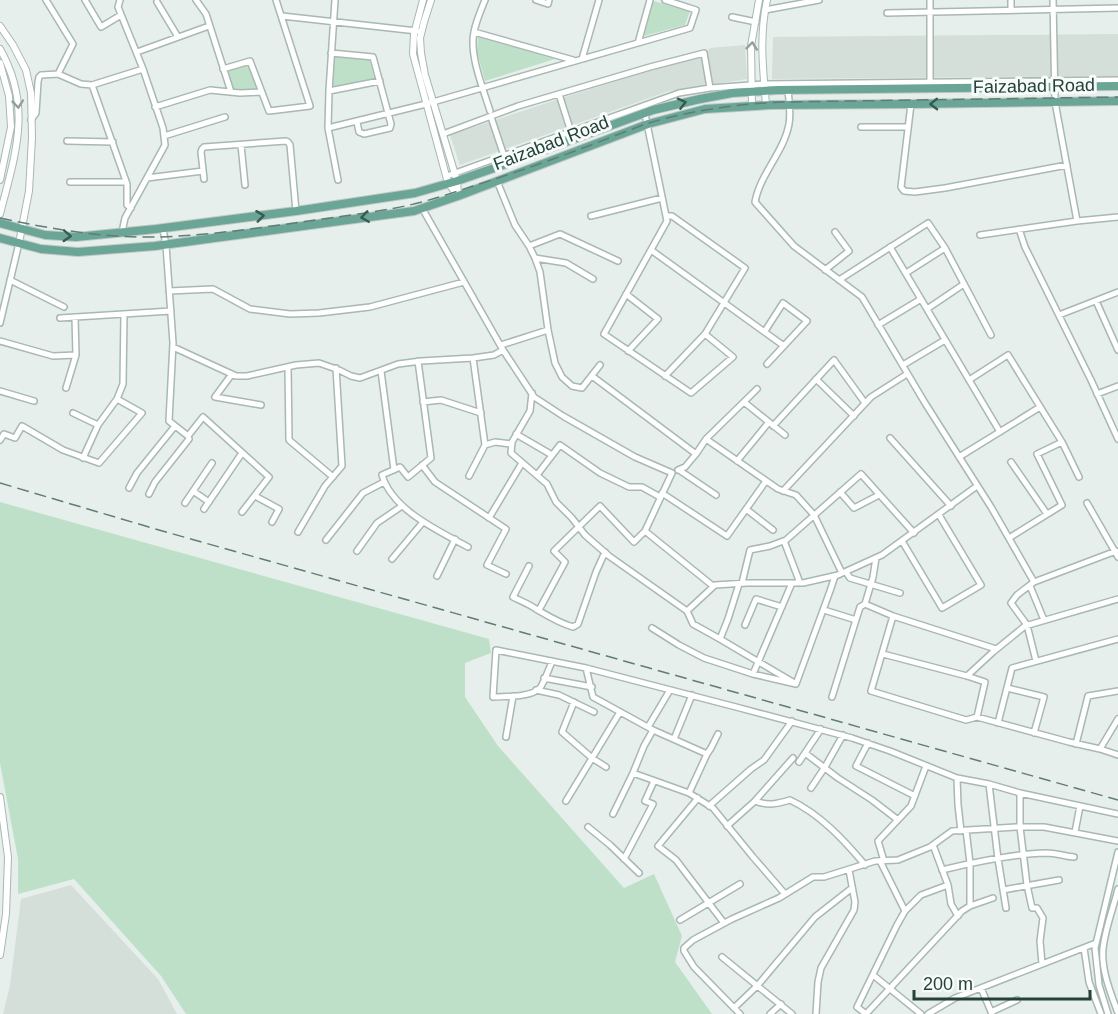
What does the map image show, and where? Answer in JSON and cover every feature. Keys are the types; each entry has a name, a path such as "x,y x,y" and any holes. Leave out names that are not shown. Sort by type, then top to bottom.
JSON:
{"main road":[{"name":"Faizabad Road","path":"5,224 45,235 76,237 163,229 415,193 452,178 645,114 751,88 788,90 1054,84 1118,86"},
{"name":"Faizabad Road","path":"2,238 41,249 78,252 166,244 414,211 648,124 705,109 766,105 1118,100"}],"street":[{"path":"46,0 73,45 58,74"},
{"path":"85,0 101,27 121,15"},
{"path":"120,0 118,7 143,69 163,128 165,145 125,218 122,232"},
{"path":"196,0 206,14 231,92"},
{"path":"223,69 250,61 268,111 310,106 276,0"},
{"path":"334,0 328,128 339,180"},
{"path":"423,0 413,54 458,196"},
{"path":"418,31 431,0"},
{"path":"485,0 472,44 504,156"},
{"path":"536,0 548,4 549,0"},
{"path":"582,59 599,0"},
{"path":"638,43 650,0"},
{"path":"328,128 430,103 690,28 696,10 665,0"},
{"path":"752,106 751,46 759,0"},
{"path":"766,105 762,43 767,0"},
{"path":"765,10 819,0"},
{"path":"764,87 930,85 930,0"},
{"path":"1011,0 1011,10"},
{"path":"1053,0 1055,102 1077,221"},
{"path":"1095,0 1095,9"},
{"path":"157,2 178,37"},
{"path":"887,13 1118,8"},
{"path":"282,16 418,31"},
{"path":"732,17 756,21"},
{"path":"0,26 26,70 31,93 32,120 29,191 0,323"},
{"path":"137,52 209,26"},
{"path":"474,32 575,61"},
{"path":"0,49 8,63 16,90 19,128 15,157 0,214"},
{"path":"331,53 373,57 391,124 390,128 364,134 359,132 357,122"},
{"path":"443,134 491,114 704,53 710,88"},
{"path":"0,63 9,96 11,127 0,180"},
{"path":"32,120 36,113 41,75 58,74 81,84 92,85 143,69"},
{"path":"1054,84 1118,80"},
{"path":"329,91 380,81"},
{"path":"92,85 126,182 127,205 131,208"},
{"path":"452,178 504,156 680,93 710,88 751,88"},
{"path":"155,106 210,90 262,92"},
{"path":"788,90 790,123 782,146 766,171 755,202 794,246 862,297 1009,538 1032,584 1044,620"},
{"path":"559,94 571,132"},
{"path":"430,103 443,134 452,178"},
{"path":"911,104 901,187 904,191 915,192 945,188 1067,165"},
{"path":"645,114 667,221 604,334 691,393 733,357 705,334"},
{"path":"164,136 225,117"},
{"path":"861,127 908,127"},
{"path":"67,141 113,142"},
{"path":"204,179 202,149 204,147 286,141 288,142 296,211"},
{"path":"241,145 245,185"},
{"path":"147,178 204,171"},
{"path":"497,181 515,225 529,246 540,272 548,330 555,363 562,377 572,386 582,388 600,365"},
{"path":"70,182 126,182"},
{"path":"591,216 662,198"},
{"path":"422,208 502,347 534,397 635,457 672,473"},
{"path":"665,376 705,334 745,268 672,216 666,216"},
{"path":"980,235 1118,217"},
{"path":"839,280 928,223 945,248 991,335"},
{"path":"163,229 173,347 169,421 188,436"},
{"path":"1019,229 1025,247 1118,439"},
{"path":"825,270 849,251 835,232"},
{"path":"529,246 560,234 618,261"},
{"path":"890,247 1000,432"},
{"path":"906,273 945,248"},
{"path":"651,250 784,346"},
{"path":"535,258 566,263 593,279"},
{"path":"10,280 64,307"},
{"path":"169,291 213,289 250,309 290,314 319,314 370,307 464,282"},
{"path":"927,309 964,284"},
{"path":"1059,315 1118,292"},
{"path":"626,294 658,319 628,351"},
{"path":"878,325 921,299"},
{"path":"1096,301 1118,350"},
{"path":"765,331 783,303 807,321 767,364"},
{"path":"60,318 171,311"},
{"path":"83,458 98,425 117,399 123,384 124,314"},
{"path":"66,388 76,356 75,317"},
{"path":"173,347 236,376 319,363 360,378 398,364 494,355 502,347 548,330"},
{"path":"903,365 945,340"},
{"path":"0,341 53,356 76,356"},
{"path":"969,380 1008,355 1062,442 1079,477"},
{"path":"469,476 485,445 473,358"},
{"path":"737,461 834,360 866,403"},
{"path":"418,361 431,458 408,477 400,467 382,475 384,482 402,506 423,522 468,547"},
{"path":"288,367 289,440 333,477"},
{"path":"298,531 325,486 342,466 336,368"},
{"path":"381,371 394,470"},
{"path":"232,374 215,397 261,405"},
{"path":"783,491 871,397 908,374"},
{"path":"592,376 696,454"},
{"path":"816,379 854,416"},
{"path":"1097,394 1118,386"},
{"path":"539,610 565,562 554,551 578,526 600,506 633,542 645,531 672,473 684,467 706,439 757,389"},
{"path":"0,391 34,401"},
{"path":"532,393 530,411 516,434 511,453 547,484 556,502 585,535 687,611 693,624 795,684"},
{"path":"0,440 4,434 15,438 22,426 63,450 99,463 142,413 117,399"},
{"path":"423,402 441,400 481,413"},
{"path":"744,402 785,435"},
{"path":"959,457 1040,407"},
{"path":"73,414 98,425"},
{"path":"149,494 155,482 189,439 188,436 203,417 269,477 242,512"},
{"path":"129,488 137,473 175,426"},
{"path":"516,434 552,455"},
{"path":"890,438 951,506"},
{"path":"706,439 778,489 796,495 814,515 844,572 850,578 900,593"},
{"path":"485,445 495,442 512,444"},
{"path":"1009,538 1062,505 1037,454 1062,442"},
{"path":"537,475 560,445 600,473 629,487 642,487 661,495 727,536 766,481"},
{"path":"204,509 242,453"},
{"path":"1011,462 1047,514"},
{"path":"185,502 212,463"},
{"path":"489,518 522,463"},
{"path":"422,465 435,482 507,529 487,565 506,574"},
{"path":"679,470 716,495"},
{"path":"720,639 750,550 784,541 861,474 914,533"},
{"path":"326,540 363,493 384,482"},
{"path":"687,611 715,585 800,583 835,576 876,558 977,486"},
{"path":"193,491 209,502"},
{"path":"840,492 854,508 879,495"},
{"path":"255,496 279,509 272,522"},
{"path":"1036,661 1027,625 1011,603 1017,595 1032,584 1117,554 1087,503"},
{"path":"357,551 377,523 402,506"},
{"path":"746,509 773,530"},
{"path":"902,541 942,608 981,585 939,515"},
{"path":"392,559 423,522"},
{"path":"645,531 713,586"},
{"path":"437,576 455,539"},
{"path":"784,541 800,583"},
{"path":"529,566 513,597 561,624 573,627 578,624 605,552"},
{"path":"832,697 860,607 865,604 876,558"},
{"path":"795,684 835,576"},
{"path":"753,674 792,583"},
{"path":"745,625 756,599 782,607"},
{"path":"967,676 1027,625 1118,599"},
{"path":"865,604 893,616 996,649"},
{"path":"824,610 856,620"},
{"path":"893,616 872,691 966,720 977,717 1118,755"},
{"path":"652,628 704,658 753,674 795,684"},
{"path":"998,723 1012,668 1118,639"},
{"path":"552,662 540,688 529,694 493,697 496,650 586,668 821,729 868,743 957,778 1118,814"},
{"path":"883,654 985,682 977,717"},
{"path":"586,668 593,697 650,728 707,753"},
{"path":"544,678 592,687"},
{"path":"1007,688 1044,697 1035,733"},
{"path":"536,690 559,695 594,712"},
{"path":"613,814 633,773 650,728 670,690"},
{"path":"1076,744 1088,696 1118,691"},
{"path":"674,739 692,695"},
{"path":"506,737 513,696"},
{"path":"574,702 562,732 606,767"},
{"path":"566,801 620,712"},
{"path":"1100,749 1118,719"},
{"path":"709,806 764,760 792,722"},
{"path":"799,762 821,729"},
{"path":"689,793 718,734"},
{"path":"811,788 843,735"},
{"path":"868,743 856,766 915,796"},
{"path":"805,753 897,820"},
{"path":"727,826 755,801 793,758"},
{"path":"906,911 882,861 878,841 911,806 926,766"},
{"path":"633,773 689,793 713,808 785,894"},
{"path":"957,778 958,805 970,863 970,906"},
{"path":"624,859 653,804 645,801 654,781"},
{"path":"989,784 1006,908"},
{"path":"1020,793 1020,827 1027,885 1032,908 1037,908 1043,918 1040,941 1042,964"},
{"path":"0,797 8,857 6,914 0,955"},
{"path":"698,798 658,846 676,860 724,923"},
{"path":"755,801 772,805 790,800 804,807 833,830 865,865"},
{"path":"1074,832 1080,806"},
{"path":"588,827 639,873"},
{"path":"740,1014 694,967 684,951 686,945 813,877 824,877 882,861 898,861 933,845 952,831 1044,827 1118,841"},
{"path":"933,845 948,885 951,904 958,916"},
{"path":"1108,1014 1099,985 1096,943 1118,852"},
{"path":"942,870 1023,855 1048,853 1074,857"},
{"path":"816,1014 821,968 854,910 855,902 849,870"},
{"path":"1003,890 1059,880"},
{"path":"680,920 740,884"},
{"path":"948,885 921,895 897,925 857,1007 866,1014 958,916 970,906 993,898"},
{"path":"734,1008 758,985 816,917 852,888"},
{"path":"1118,889 1103,951 1105,972 1118,1013"},
{"path":"932,1013 955,998 1096,943"},
{"path":"1084,948 1089,982 1101,1014"},
{"path":"722,957 792,1014"},
{"path":"873,975 921,1014"},
{"path":"981,988 992,1013 1017,1000"},
{"path":"771,1014 781,1004"}],"shaded area":[{"path":"1118,34 1118,76 772,79 773,37"},
{"path":"745,45 747,79 669,91 460,165 450,135 562,98 701,57 710,48"},
{"path":"71,885 158,979 177,1014 3,1014 10,985 21,899"}],"green space":[{"path":"653,1 690,11 685,25 644,36"},
{"path":"478,37 555,59 485,81 477,52"},
{"path":"332,55 369,58 375,80 331,88"},
{"path":"249,62 259,91 233,91 226,70"},
{"path":"0,502 489,639 491,653 465,663 465,697 498,746 624,888 654,874 682,936 675,962 712,1014 186,1014 161,976 74,879 18,894 18,859 0,763"}],"railway":[{"path":"0,218 104,235 159,237 220,232 354,215 414,204 523,170 649,123 716,108 783,102 1118,97"},
{"path":"0,483 159,530 1118,800"}]}
